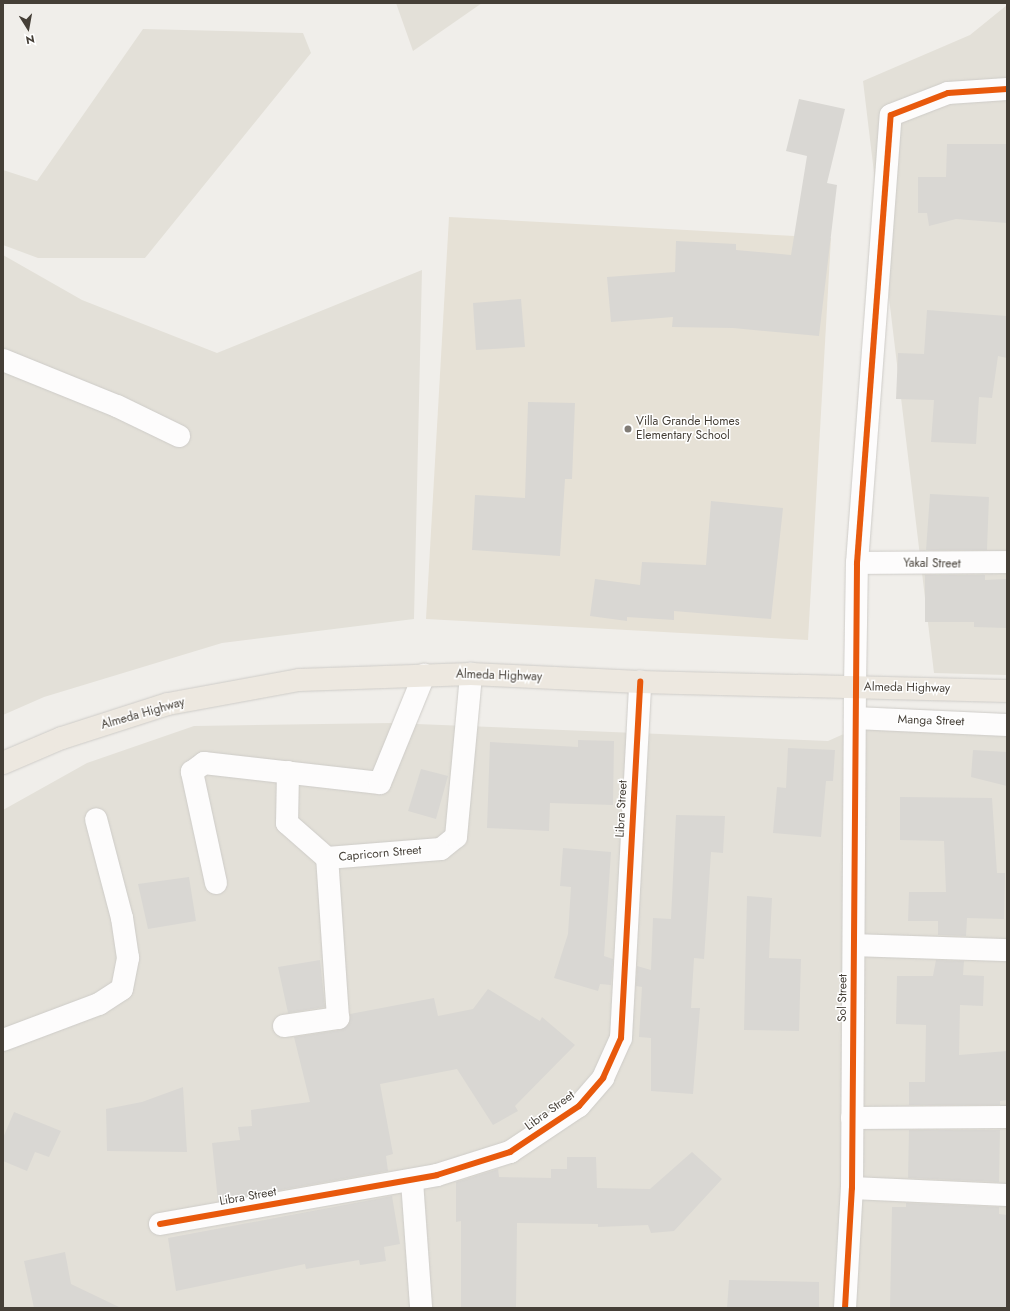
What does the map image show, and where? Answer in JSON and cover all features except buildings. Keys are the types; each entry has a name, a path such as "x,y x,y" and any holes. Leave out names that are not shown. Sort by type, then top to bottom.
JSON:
{"highway":[{"name":"Almeda Highway","path":"3,762 62,738 168,704 299,680 471,674 640,682 1007,691"}],"street":[{"name":"Sol Street","path":"845,1308 852,1188 857,563 891,115 948,93 1007,89"},
{"path":"3,360 117,406 179,436"},
{"name":"Yakal Street","path":"857,563 1007,562"},
{"name":"Capricorn Street","path":"284,1026 338,1018 327,858 441,849 456,837 471,674"},
{"path":"216,883 192,772 204,763 380,783 424,675"},
{"name":"Libra Street","path":"160,1224 412,1181 510,1152 579,1106 603,1078 621,1038 640,682"},
{"name":"Manga Street","path":"855,718 1007,725"},
{"path":"288,772 287,823 327,858"},
{"path":"3,1040 99,1004 122,989 128,958 122,918 96,819"},
{"path":"855,945 1007,950"},
{"path":"852,1118 1007,1116"},
{"path":"412,1181 421,1308"},
{"path":"852,1188 1007,1195"}],"shaded area":[{"path":"396,3 482,3 413,51"},
{"path":"1007,5 1007,675 934,673 863,81 970,35"},
{"path":"143,29 303,33 311,53 145,258 38,258 3,245 3,170 37,181"},
{"name":"Villa Grande Homes Elementary School","path":"449,217 831,238 808,640 426,619"},
{"path":"3,255 82,300 217,353 422,270 414,619 222,643 44,697 3,715"},
{"path":"897,710 1007,716 1007,1308 3,1308 3,810 87,763 194,726 392,723 828,741"}],"cycle path":[{"path":"845,1308 852,1188 857,563 891,115 948,93 1007,89"},
{"path":"160,1224 437,1175 510,1152 579,1106 603,1078 621,1038 640,682"}],"place":[{"name":"Villa Grande Homes Elementary School","path":"628,429"}]}
